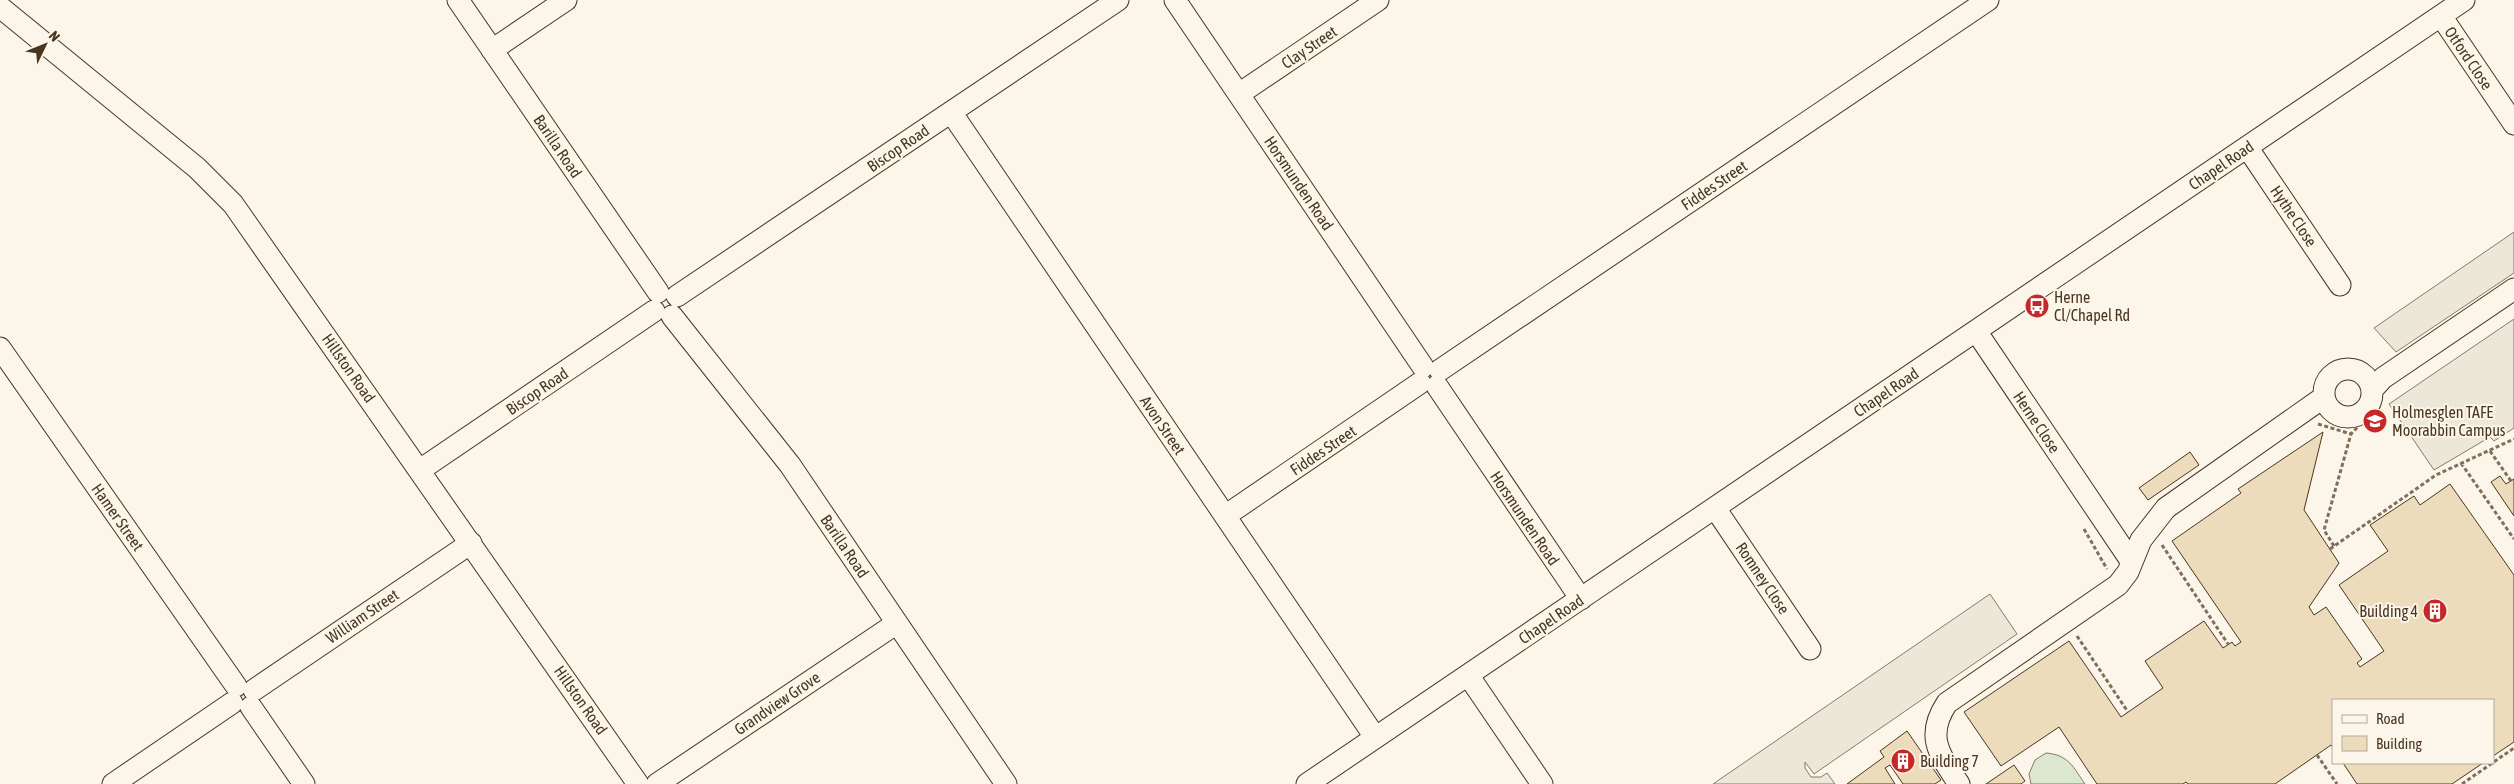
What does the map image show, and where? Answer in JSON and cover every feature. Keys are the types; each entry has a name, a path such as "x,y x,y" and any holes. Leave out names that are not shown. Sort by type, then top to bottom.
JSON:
{"street":[{"name":"Barilla Road","path":"458,0 665,304 767,433 1006,784"},
{"path":"492,50 566,0"},
{"name":"Biscop Road","path":"420,470 1118,0"},
{"name":"Horsmunden Road","path":"1174,0 1581,599"},
{"name":"Clay Street","path":"1239,94 1378,0"},
{"name":"Fiddes Street","path":"1225,516 1988,0"},
{"name":"Chapel Road","path":"1308,784 2464,0"},
{"name":"Hillston Road","path":"0,7 196,168 233,204 472,543 638,784"},
{"name":"Otford Close","path":"2441,16 2514,124"},
{"name":"Avon Street","path":"951,112 1375,737"},
{"name":"Hythe Close","path":"2247,148 2340,285"},
{"path":"2376,397 2364,375 2357,371 2340,370 2329,378 2324,390 2324,397 2332,412 2347,418 2356,416 2369,406 2376,397 2383,378 2514,289"},
{"name":"Herne Close","path":"1976,331 2090,519 2131,561"},
{"name":"Hamer Street","path":"0,348 304,784"},
{"path":"1958,784 1943,761 1935,740 1935,728 1947,703 2118,585 2128,572 2141,540 2166,508 2324,397"},
{"name":"Romney Close","path":"1715,508 1810,649"},
{"name":"William Street","path":"113,784 472,543"},
{"name":"Grandview Grove","path":"657,784 897,623"},
{"path":"1468,674 1542,784"}],"path":[{"path":"2334,546 2324,530 2351,434 2376,397"},
{"path":"2330,549 2436,475 2514,439"},
{"path":"2490,451 2511,481"},
{"path":"2461,463 2514,539"},
{"path":"2090,519 2095,551 2118,585"},
{"path":"2159,540 2228,644"},
{"path":"2077,635 2128,712"},
{"path":"2494,762 2514,748"},
{"path":"2317,755 2337,784"},
{"path":"2462,784 2491,764"}],"green space":[{"path":"2046,753 2065,759 2085,784 2031,784 2029,774 2035,760"}],"shaded area":[{"path":"2514,232 2514,273 2396,352 2374,328"},
{"path":"2514,319 2514,428 2494,441 2490,437 2434,470 2389,404"},
{"path":"1990,594 2017,634 1814,774 1805,762 1805,768 1811,777 1821,777 1827,773 1835,784 1713,784"}],"building":[{"name":"Building 4","path":"2323,432 2304,510 2339,563 2309,607 2314,615 2326,607 2362,659 2357,663 2360,667 2384,651 2339,585 2388,551 2370,525 2414,496 2420,505 2450,484 2514,575 2514,742 2494,755 2494,699 2332,699 2332,746 2331,745 2275,784 2188,784 2186,782 2183,784 2097,784 2059,727 2001,766 1964,712 2069,641 2121,717 2163,688 2145,661 2204,621 2223,648 2232,642 2235,646 2241,642 2172,541 2241,493 2238,489"},
{"path":"2190,452 2199,465 2148,500 2139,488"},
{"path":"2500,476 2506,484 2514,479 2514,516 2491,482"},
{"name":"Building 7","path":"1907,731 1941,780 1935,784 1903,784 1890,765 1885,768 1895,784 1847,784 1884,757 1880,751"},
{"path":"2344,764 2482,764 2452,784 2357,784"},
{"path":"2014,765 2025,781 2021,784 1986,784"}],"place":[{"name":"Herne Cl/Chapel Rd","path":"2037,306"},
{"name":"Holmesglen TAFE Moorabbin Campus","path":"2375,421"},
{"name":"Building 4","path":"2435,611"},
{"name":"Building 7","path":"1903,761"}]}
